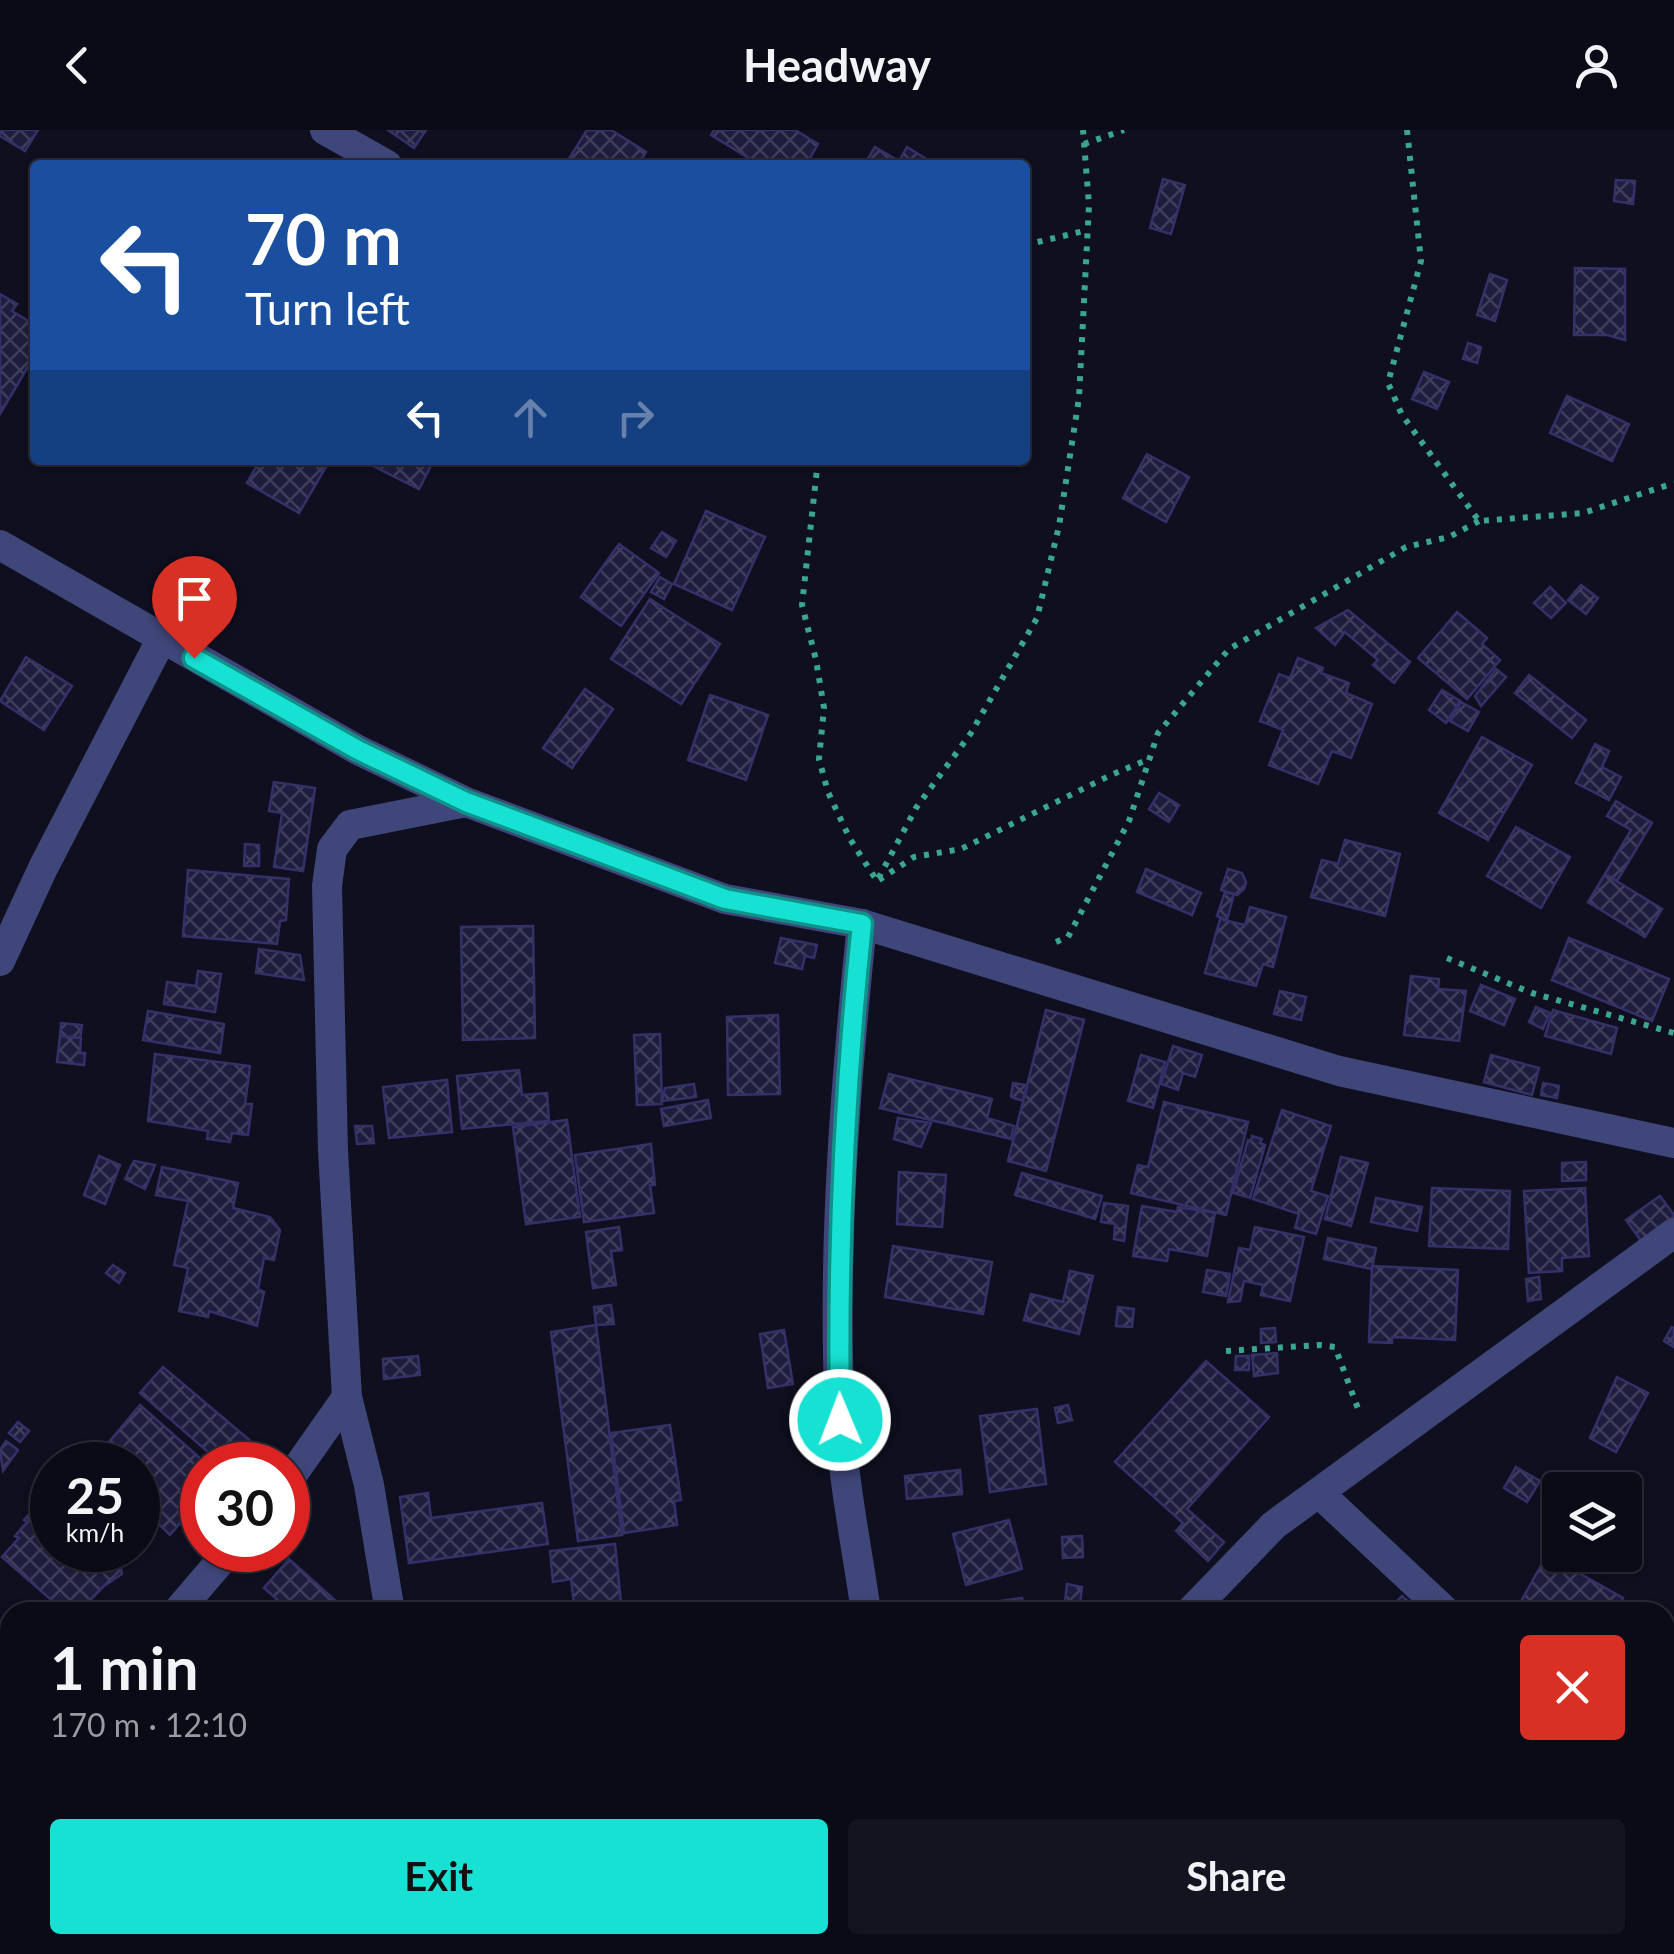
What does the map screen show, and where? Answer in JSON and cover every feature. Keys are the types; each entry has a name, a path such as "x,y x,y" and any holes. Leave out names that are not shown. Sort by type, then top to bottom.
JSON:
{"street":[{"path":"325,130 378,160"},
{"path":"0,545 358,750 466,802 725,899 862,924 1340,1071 1674,1143"},
{"path":"0,961 43,868 161,640"},
{"path":"388,1602 369,1485 347,1397 332,1151 327,886 332,849 350,825 466,802"},
{"path":"862,924 847,1068 838,1265 840,1420 865,1602"},
{"path":"1200,1602 1274,1526 1674,1234"},
{"path":"310,1450 347,1397"},
{"path":"1319,1493 1435,1602"},
{"path":"186,1602 211,1572"}],"path":[{"path":"862,924 877,881 916,808 971,733 1037,618 1059,526 1078,398 1088,230 1084,130"},
{"path":"1084,144 1124,130"},
{"path":"1407,130 1420,262 1388,383 1402,415 1479,521"},
{"path":"1030,244 1088,230"},
{"path":"818,465 802,605 824,708 820,759 828,792 850,839 877,881"},
{"path":"1000,969 1068,937 1129,821 1158,733 1230,649 1406,548 1449,537 1479,521 1583,513 1674,483"},
{"path":"877,881 914,857 960,849 1150,759"},
{"path":"1447,958 1532,993 1674,1033"},
{"path":"1226,1351 1335,1346 1374,1453"}],"building":[{"path":"0,130 38,130 25,151 0,136"},
{"path":"388,130 426,130 414,148"},
{"path":"587,130 611,130 646,152 641,160 568,160"},
{"path":"714,130 795,130 818,144 809,160 752,160 711,135"},
{"path":"875,147 897,160 867,160"},
{"path":"907,147 928,160 900,160"},
{"path":"1163,179 1185,185 1171,234 1150,228"},
{"path":"1616,180 1635,181 1633,204 1614,201"},
{"path":"1575,268 1625,269 1625,340 1607,335 1574,335"},
{"path":"1490,274 1507,280 1495,321 1477,315"},
{"path":"0,294 17,304 12,311 30,322 30,363 0,414"},
{"path":"1468,343 1481,347 1477,363 1463,359"},
{"path":"1424,372 1449,382 1437,409 1412,399"},
{"path":"1567,396 1629,424 1612,461 1550,433"},
{"path":"1147,454 1189,477 1166,522 1123,498"},
{"path":"257,465 327,465 299,513 247,483"},
{"path":"371,465 431,465 419,489"},
{"path":"706,511 765,537 732,610 674,584"},
{"path":"662,532 676,541 666,557 651,548"},
{"path":"619,544 659,573 621,626 581,597"},
{"path":"660,577 672,584 664,599 651,592"},
{"path":"1581,585 1598,598 1586,614 1568,600"},
{"path":"1550,587 1566,603 1551,618 1534,603"},
{"path":"650,599 720,644 681,704 611,659"},
{"path":"1348,610 1410,662 1394,683 1373,665 1378,660 1345,632 1335,645 1316,628"},
{"path":"1457,612 1487,638 1482,644 1500,660 1467,699 1418,658"},
{"path":"26,657 72,686 44,730 0,701"},
{"path":"1298,658 1323,668 1321,673 1349,683 1346,693 1372,704 1351,758 1332,751 1318,784 1269,765 1283,730 1260,721 1279,674 1290,678"},
{"path":"1496,669 1506,677 1481,706 1475,696"},
{"path":"1529,675 1586,720 1572,738 1515,693"},
{"path":"585,689 613,709 572,768 543,748"},
{"path":"1442,690 1460,701 1446,723 1429,710"},
{"path":"710,695 768,715 746,780 688,760"},
{"path":"1461,702 1479,712 1468,731 1450,721"},
{"path":"1482,737 1532,765 1488,840 1439,813"},
{"path":"1595,744 1609,751 1602,767 1621,777 1609,800 1576,783"},
{"path":"274,782 315,788 303,871 274,867 282,813 269,811"},
{"path":"1159,793 1179,805 1169,822 1149,809"},
{"path":"1616,801 1652,823 1617,881 1605,874 1631,830 1607,816"},
{"path":"1516,827 1570,857 1541,908 1487,876"},
{"path":"1345,840 1400,854 1385,916 1311,897 1322,860 1338,864"},
{"path":"245,844 259,845 259,866 244,866"},
{"path":"1146,869 1201,893 1192,915 1137,892"},
{"path":"1228,869 1242,873 1246,882 1237,895 1221,890"},
{"path":"188,870 289,879 286,920 280,921 277,944 183,936"},
{"path":"1605,874 1662,909 1645,937 1588,902"},
{"path":"1225,892 1234,894 1227,920 1217,916"},
{"path":"1250,907 1286,917 1273,967 1263,964 1256,986 1205,973 1220,919 1245,925"},
{"path":"533,926 535,1038 463,1040 461,927"},
{"path":"781,938 817,945 814,958 805,956 802,969 775,963"},
{"path":"1569,938 1669,979 1652,1021 1552,980"},
{"path":"259,949 300,955 304,980 256,973"},
{"path":"198,971 221,974 215,1012 164,1004 167,982 196,986"},
{"path":"1411,976 1439,979 1438,989 1466,991 1459,1041 1404,1035"},
{"path":"1481,985 1515,999 1504,1025 1470,1011"},
{"path":"1280,991 1306,997 1301,1020 1274,1014"},
{"path":"1536,1007 1550,1013 1543,1029 1529,1022"},
{"path":"1046,1010 1084,1020 1046,1171 1008,1161"},
{"path":"1553,1010 1617,1028 1611,1054 1545,1036"},
{"path":"148,1011 224,1024 220,1053 143,1040"},
{"path":"778,1015 780,1094 728,1095 727,1017"},
{"path":"61,1023 82,1025 80,1038 60,1036"},
{"path":"660,1034 662,1104 637,1105 634,1035"},
{"path":"60,1036 81,1038 84,1065 57,1062"},
{"path":"1173,1046 1202,1055 1195,1077 1183,1073 1178,1090 1161,1084"},
{"path":"155,1054 250,1066 245,1104 252,1104 248,1135 232,1133 230,1142 207,1139 208,1131 148,1121"},
{"path":"1141,1055 1165,1062 1153,1108 1128,1101"},
{"path":"1491,1055 1539,1068 1532,1095 1484,1082"},
{"path":"519,1070 522,1095 547,1093 549,1121 462,1129 457,1076"},
{"path":"889,1074 992,1099 987,1118 1014,1126 1011,1139 880,1108"},
{"path":"447,1080 452,1132 389,1138 383,1087"},
{"path":"1013,1083 1027,1085 1023,1101 1011,1097"},
{"path":"1543,1083 1559,1086 1557,1098 1541,1095"},
{"path":"694,1084 696,1097 662,1101 665,1088"},
{"path":"708,1100 711,1118 664,1126 661,1109"},
{"path":"1164,1102 1248,1122 1226,1215 1131,1193 1138,1165 1148,1167"},
{"path":"1282,1110 1331,1126 1311,1191 1328,1196 1316,1234 1295,1228 1299,1214 1253,1199"},
{"path":"898,1118 931,1123 921,1147 894,1139"},
{"path":"567,1120 580,1217 526,1224 513,1127"},
{"path":"355,1126 372,1126 374,1143 357,1144"},
{"path":"1252,1136 1262,1139 1260,1143 1265,1145 1250,1198 1233,1193"},
{"path":"651,1144 654,1213 584,1222 575,1155"},
{"path":"99,1156 120,1165 105,1204 84,1195"},
{"path":"1341,1157 1368,1163 1351,1226 1325,1219"},
{"path":"134,1161 155,1165 145,1189 125,1179"},
{"path":"1586,1162 1586,1180 1562,1181 1562,1163"},
{"path":"162,1167 238,1183 233,1208 270,1217 280,1230 274,1260 264,1258 258,1289 264,1292 257,1326 209,1311 208,1317 179,1311 188,1268 174,1265 188,1201 156,1195"},
{"path":"899,1172 946,1175 942,1227 897,1224"},
{"path":"1022,1173 1102,1196 1095,1219 1015,1195"},
{"path":"1432,1188 1510,1191 1508,1249 1429,1246"},
{"path":"1585,1188 1589,1256 1562,1258 1562,1271 1529,1273 1524,1191"},
{"path":"1660,1196 1674,1220 1642,1242 1626,1220"},
{"path":"1376,1198 1422,1207 1417,1231 1371,1222"},
{"path":"1104,1203 1128,1206 1124,1241 1114,1239 1115,1224 1101,1222"},
{"path":"1142,1206 1215,1213 1207,1256 1169,1249 1167,1261 1133,1256"},
{"path":"619,1227 622,1250 611,1251 616,1285 593,1288 586,1232"},
{"path":"1255,1227 1304,1237 1290,1301 1261,1295 1263,1285 1244,1281 1240,1301 1228,1302 1239,1248 1250,1250"},
{"path":"1328,1238 1376,1248 1372,1269 1324,1259"},
{"path":"893,1246 992,1262 983,1314 885,1297"},
{"path":"113,1265 125,1273 119,1283 106,1273"},
{"path":"1372,1266 1458,1270 1455,1340 1392,1337 1392,1343 1369,1342"},
{"path":"1207,1270 1230,1274 1226,1296 1203,1292"},
{"path":"1070,1271 1093,1276 1079,1334 1024,1320 1031,1294 1063,1302"},
{"path":"1539,1277 1541,1299 1528,1301 1526,1279"},
{"path":"611,1305 614,1324 596,1325 594,1307"},
{"path":"1118,1307 1134,1309 1132,1327 1116,1326"},
{"path":"596,1325 622,1535 578,1541 551,1332"},
{"path":"1275,1328 1276,1342 1261,1343 1261,1329"},
{"path":"1674,1328 1674,1347 1664,1341"},
{"path":"784,1330 793,1384 768,1388 760,1334"},
{"path":"1277,1353 1278,1373 1254,1376 1252,1355"},
{"path":"418,1356 420,1375 384,1379 383,1359"},
{"path":"1236,1356 1249,1356 1249,1370 1235,1370"},
{"path":"1206,1361 1269,1417 1187,1509 1224,1542 1208,1561 1176,1531 1183,1523 1115,1462"},
{"path":"163,1367 252,1442 196,1442 140,1393"},
{"path":"1617,1377 1648,1393 1616,1452 1590,1438"},
{"path":"140,1405 182,1442 180,1523 170,1535 160,1525 160,1442 109,1442"},
{"path":"1068,1405 1072,1420 1058,1423 1055,1408"},
{"path":"1037,1409 1046,1484 990,1492 980,1416"},
{"path":"18,1422 29,1431 20,1442 9,1433"},
{"path":"670,1425 681,1500 674,1501 677,1525 624,1533 611,1433"},
{"path":"6,1441 18,1450 3,1471 0,1450"},
{"path":"1516,1467 1540,1481 1527,1502 1504,1488"},
{"path":"960,1470 962,1494 907,1499 905,1476"},
{"path":"428,1493 431,1518 542,1503 548,1544 409,1563 400,1497"},
{"path":"30,1513 30,1572 122,1574 89,1602 54,1602 2,1557 27,1522 24,1520"},
{"path":"1009,1520 1022,1569 966,1585 953,1534"},
{"path":"1082,1536 1083,1557 1063,1558 1062,1537"},
{"path":"615,1544 621,1602 574,1602 571,1579 553,1582 550,1551"},
{"path":"1542,1564 1542,1572 1577,1572 1623,1598 1621,1602 1521,1602"},
{"path":"278,1572 303,1572 337,1602 280,1602 264,1588"},
{"path":"1067,1584 1082,1587 1080,1602 1065,1601"}],"route":[{"path":"194,658 358,750 466,802 725,899 862,924 847,1068 838,1265 840,1420"}]}
